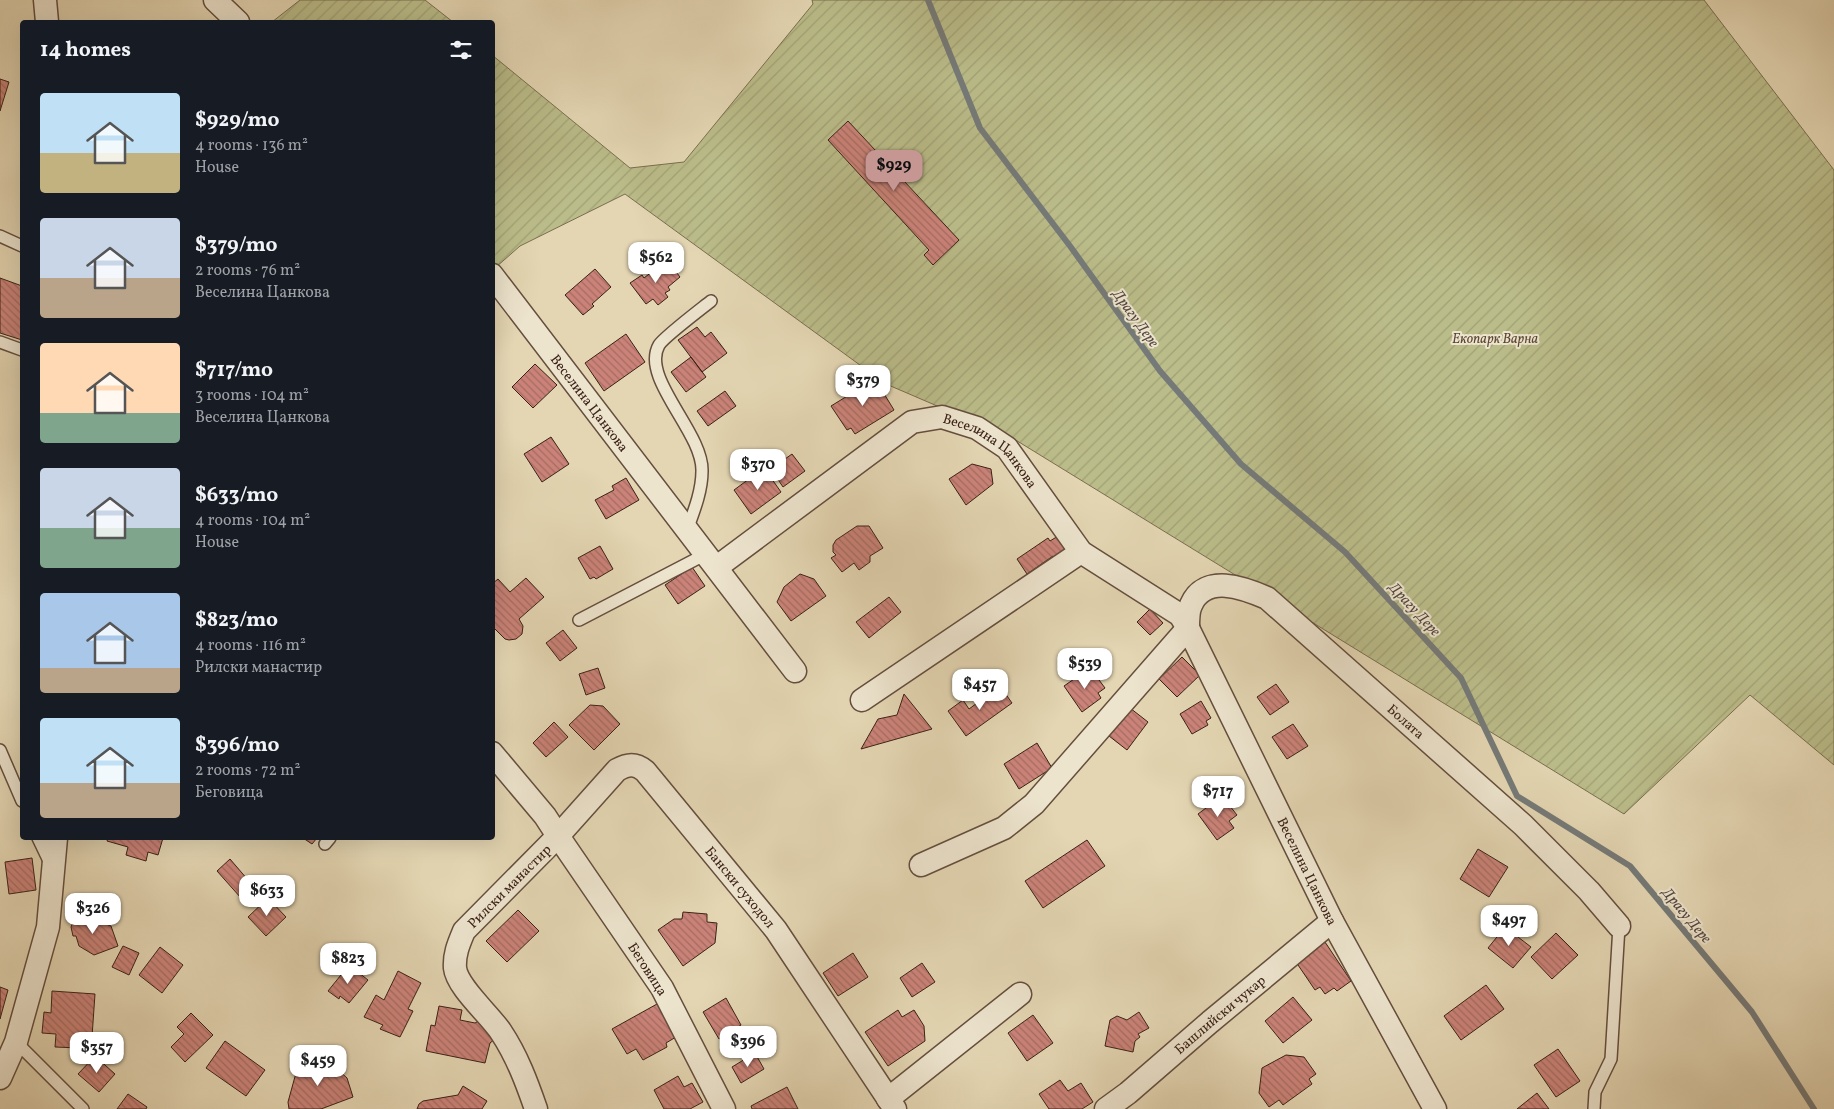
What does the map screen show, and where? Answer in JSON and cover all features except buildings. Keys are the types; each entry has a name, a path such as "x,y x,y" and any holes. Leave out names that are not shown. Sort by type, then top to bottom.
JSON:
{"street":[{"path":"45,0 47,20"},
{"path":"215,0 236,20"},
{"name":"Веселина Цанкова","path":"495,279 712,560 795,671"},
{"name":"Веселина Цанкова","path":"712,560 912,422 942,418 978,428 1007,448 1081,552 1180,616 1188,628 1332,921 1435,1109"},
{"path":"862,700 1081,552"},
{"name":"Болата","path":"1188,628 1190,605 1200,593 1212,586 1239,586 1267,598 1524,825 1589,891 1619,926"},
{"path":"921,865 1004,828 1034,804 1188,628"},
{"name":"Рилски манастир","path":"495,757 545,816 558,836 464,931 456,947 455,968 460,981 501,1032 524,1075 536,1109"},
{"name":"Бански суходол","path":"558,836 617,770 625,765 636,765 644,771 776,930 892,1104"},
{"name":"Беговица","path":"558,836 662,988 724,1109"},
{"path":"0,1078 16,1042 48,928 56,840"},
{"name":"Башлийски чукар","path":"1106,1109 1128,1093 1332,921"},
{"path":"892,1104 1020,994"}],"lane":[{"path":"0,236 20,245"},
{"path":"687,530 697,502 703,470 695,442 660,381 654,358 659,344 711,301"},
{"path":"0,342 20,349"},
{"path":"579,620 712,560"},
{"path":"0,750 20,796"},
{"path":"39,840 52,870"},
{"path":"1594,1109 1595,1092 1611,1059 1619,926"},
{"path":"16,1042 83,1109"}],"green space":[{"path":"300,0 425,0 450,20 275,20"},
{"name":"Екопарк Варна","path":"812,0 1704,0 1834,170 1834,765 1750,695 1624,814 1014,439 886,384 625,194 520,246 495,268 495,57 630,168 684,162 813,4"}],"waterway":[{"name":"Драгу Дере","path":"928,0 980,128 1070,246 1160,371 1241,464 1345,552 1461,678 1517,796 1630,866 1752,1012 1814,1109"}]}
